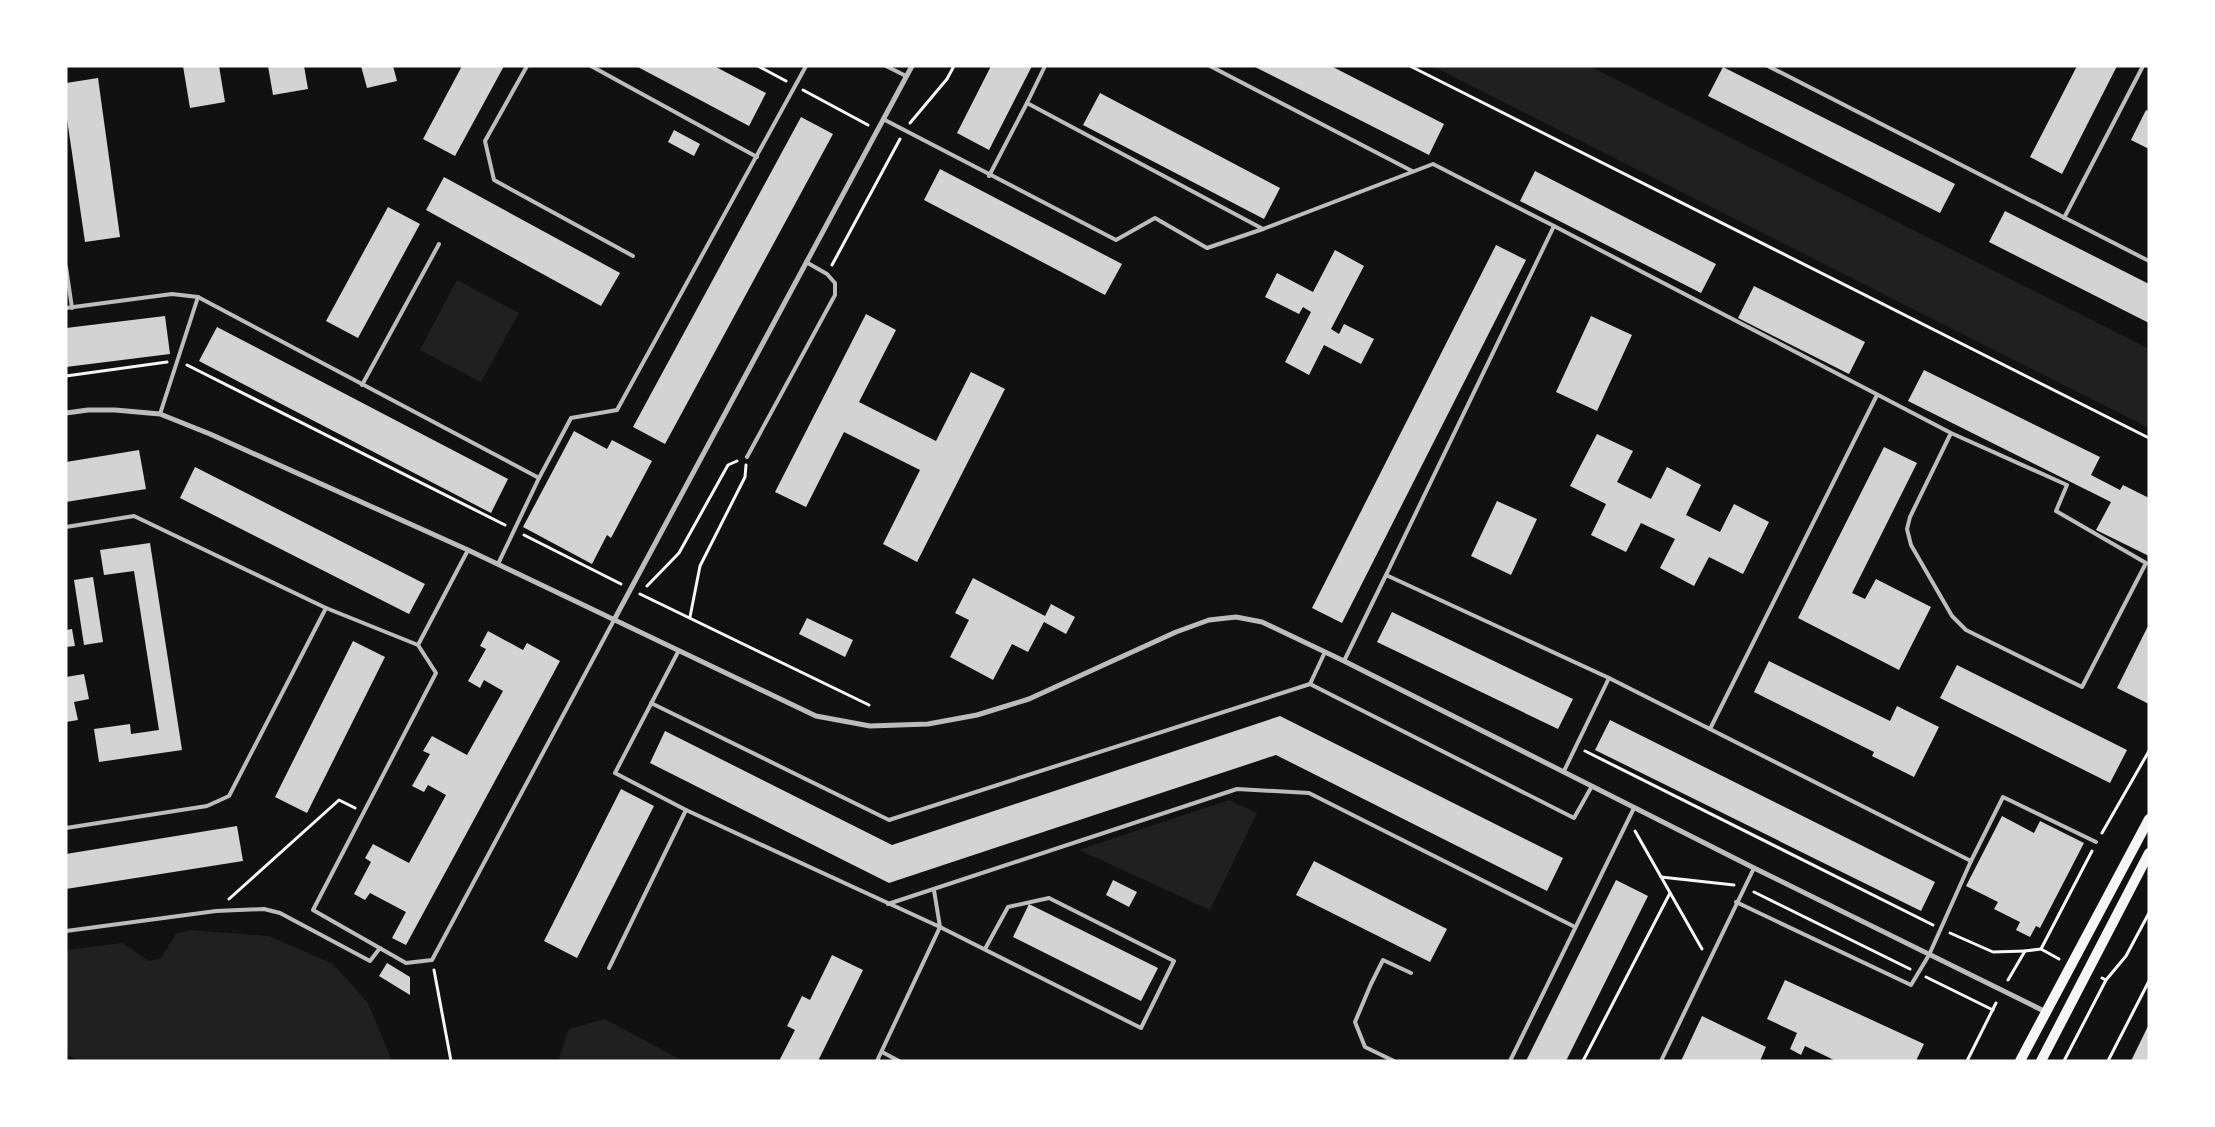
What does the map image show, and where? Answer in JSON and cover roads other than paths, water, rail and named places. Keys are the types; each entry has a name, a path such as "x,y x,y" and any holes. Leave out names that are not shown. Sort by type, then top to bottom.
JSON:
{"main road":[{"path":"2020,1061 2149,819"},
{"path":"2041,1061 2149,853"},
{"path":"2046,1012 2062,1020"}],"street":[{"path":"614,620 912,66"},
{"path":"66,413 88,410 115,410 160,414 210,434 468,550 678,652 816,716 870,726 928,724 977,715 1029,699 1176,632 1209,620 1236,616 1262,622 1344,661 1634,808 2046,1012"}],"lane":[{"path":"527,66 485,141 494,180 633,256"},
{"path":"591,66 757,157"},
{"path":"498,564 539,478 571,418 617,410 806,66"},
{"path":"886,66 906,76"},
{"path":"989,176 1045,66"},
{"path":"1210,66 1412,171"},
{"path":"1768,66 2149,261"},
{"path":"2064,218 2143,67 2149,71"},
{"path":"1027,102 1263,229"},
{"path":"883,119 989,176 1116,240 1155,218 1207,248 1263,229 1433,164 1951,433 2067,485 2056,511 2146,563 2082,687 1966,630 1952,616 1911,545 1907,529 1910,517 1951,433"},
{"path":"1344,661 1554,226"},
{"path":"362,385 439,244"},
{"path":"747,457 835,295 835,283 827,274 806,262"},
{"path":"66,267 72,308"},
{"path":"66,308 172,294 198,297 539,478"},
{"path":"160,414 198,297"},
{"path":"1710,729 1877,395"},
{"path":"66,527 134,516 326,608 418,646 436,673 313,910 406,962 432,960 614,620"},
{"path":"418,646 468,550"},
{"path":"1386,575 1609,678 1971,861"},
{"path":"66,828 207,806 229,796 326,608"},
{"path":"678,652 615,773 686,810 940,927 1141,1028 1174,961 1049,898 1008,907 985,949"},
{"path":"1310,684 1325,652"},
{"path":"1564,771 1609,678"},
{"path":"651,703 889,820 1310,684 1574,818 1592,786"},
{"path":"888,904 1237,790 1308,793 1576,927"},
{"path":"1736,902 1911,985 1929,955 1971,861 2003,797 2096,842"},
{"path":"1510,1061 1634,808"},
{"path":"609,968 686,810"},
{"path":"1661,1061 1754,868"},
{"path":"877,1061 940,927 934,890"},
{"path":"66,931 216,911 264,909 280,913 370,961 380,948"},
{"path":"1394,1061 1365,1047 1355,1022 1383,960 1411,974"},
{"path":"882,1052 899,1061"}]}
